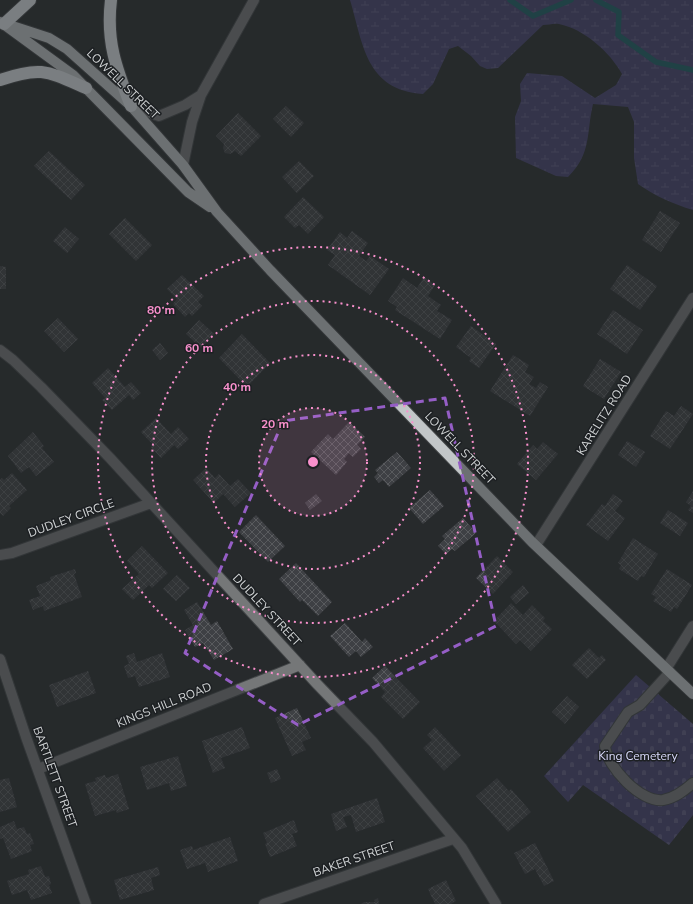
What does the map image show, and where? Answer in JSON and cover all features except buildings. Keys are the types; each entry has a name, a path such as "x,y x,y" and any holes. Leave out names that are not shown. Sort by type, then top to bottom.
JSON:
{"highway":[{"path":"2,23 30,0"},
{"path":"111,0 108,20 110,46 131,106"},
{"path":"0,80 20,73 33,71 52,73 86,88"}],"main road":[{"name":"LOWELL STREET","path":"2,23 73,75 188,192 217,212"},
{"name":"LOWELL STREET","path":"2,23 49,38 67,49 131,106 183,165 217,212 270,270 536,545 693,694"}],"street":[{"path":"183,165 192,122 201,95 254,0"},
{"path":"131,106 159,116 185,105 201,95"},
{"name":"KARELITZ ROAD","path":"536,545 693,298"},
{"name":"DUDLEY STREET","path":"0,350 13,360 41,387 373,742 462,848 496,904"},
{"name":"DUDLEY CIRCLE","path":"0,555 12,553 151,503"},
{"path":"693,626 668,670 640,705 628,712 605,746 609,761 616,770 646,796 662,800 673,797 693,784"},
{"name":"BARTLETT STREET","path":"0,659 86,904"},
{"name":"KINGS HILL ROAD","path":"38,769 300,665"},
{"name":"BAKER STREET","path":"264,904 453,839"}],"highlighted area":[{"path":"445,398 496,626 298,725 185,653 283,421"}],"green space":[{"path":"350,0 693,0 693,210 664,199 638,184 634,158 634,122 628,107 593,104 585,151 576,168 568,177 556,176 516,158 515,117 521,101 520,84 527,73 562,76 595,98 616,85 622,74 611,58 587,36 559,24 543,25 498,68 487,69 480,66 471,56 458,46 449,49 433,84 423,94 404,91 389,84 378,74 370,62 364,48"},
{"name":"King Cemetery","path":"636,675 693,724 693,815 669,845 583,785 568,802 544,776"}],"waterway":[{"path":"510,0 533,16 571,0"},
{"path":"596,0 619,12 618,35 656,62 693,70"}]}
